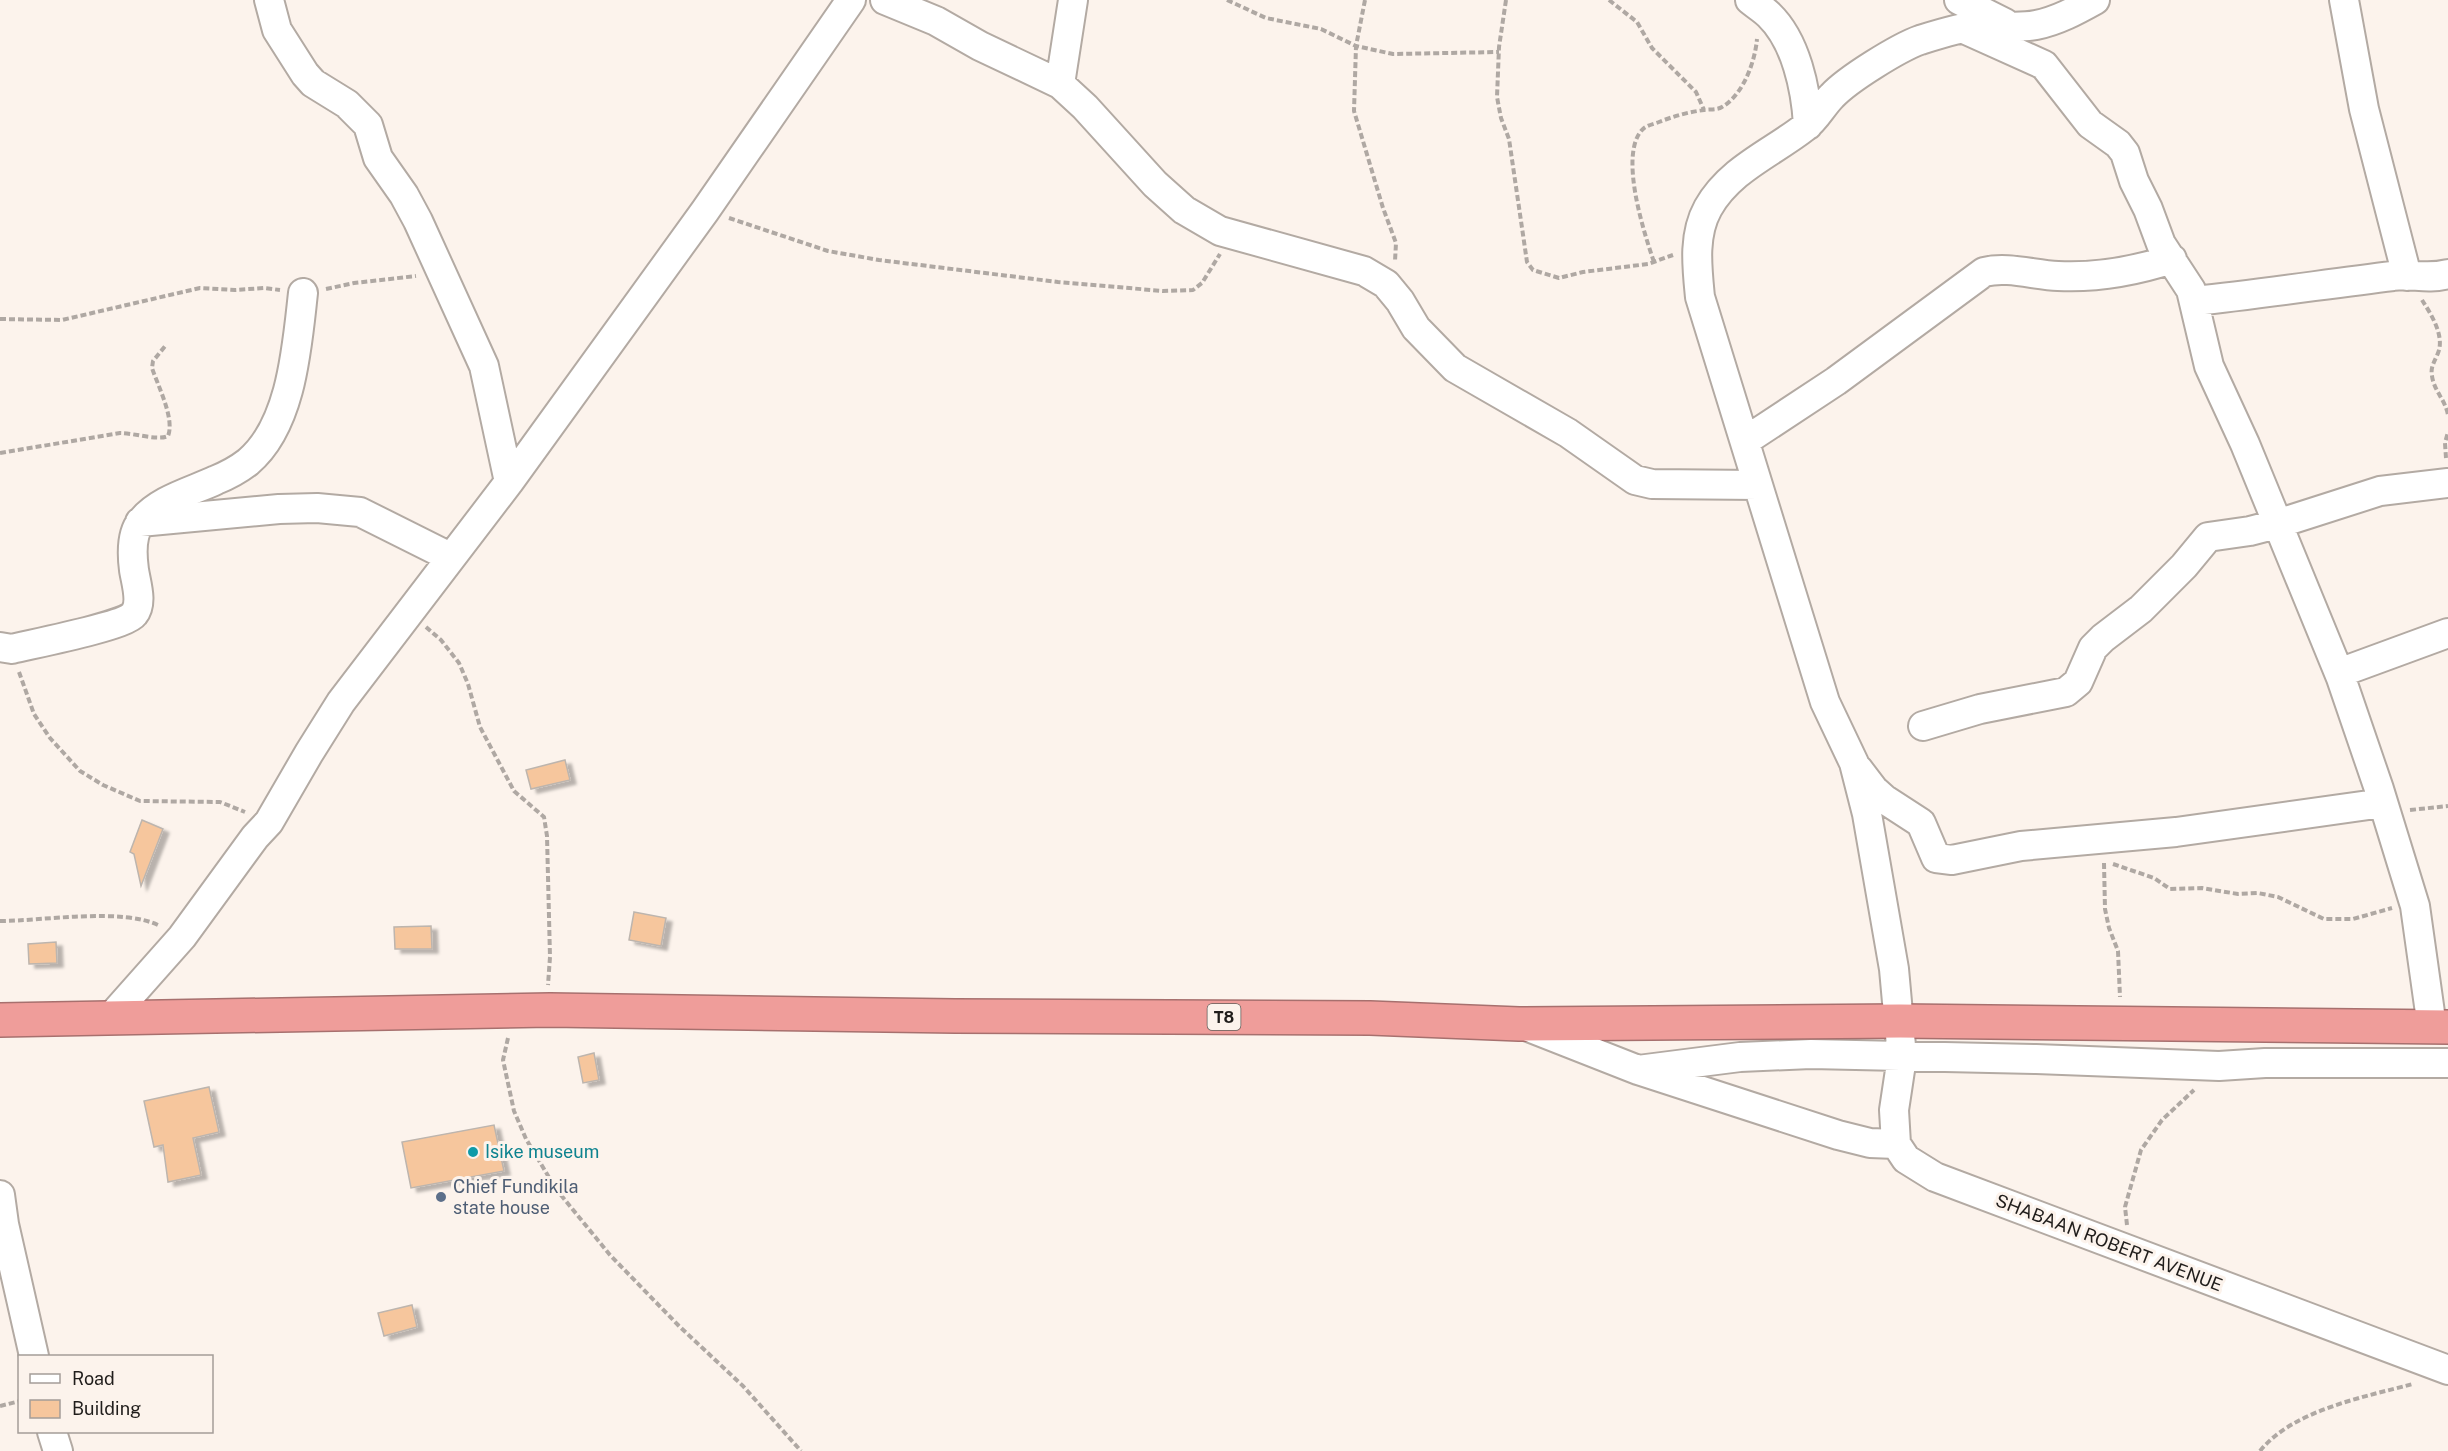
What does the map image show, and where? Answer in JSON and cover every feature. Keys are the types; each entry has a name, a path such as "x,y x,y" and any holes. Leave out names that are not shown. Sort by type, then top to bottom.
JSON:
{"highway":[{"name":"T8","path":"0,1020 538,1010 955,1016 1370,1018 1519,1024 1900,1021 2440,1027"}],"street":[{"path":"269,0 277,30 305,74 313,83 347,104 368,124 374,150 408,203 484,366 509,482"},
{"path":"111,1017 182,937 255,837 269,822 341,702 509,482 705,211 851,0"},
{"path":"885,0 936,21 980,46 1059,84 1085,106 1155,184 1184,210 1220,231 1364,270 1386,284 1400,301 1416,328 1455,368 1568,434 1635,480 1652,484 1758,485"},
{"path":"1059,84 1073,0"},
{"path":"1750,0 1769,15 1787,40 1807,104 1808,125"},
{"path":"1959,0 2012,27"},
{"path":"1519,1024 1638,1070 1838,1135 1870,1143 1896,1144 1894,1110 1902,1057 1900,1021 1894,969 1867,814 1854,764 1825,702 1700,297 1697,268 1698,235 1709,207 1735,176 1749,163 1782,144 1808,125 1832,96 1861,73 1918,41 1974,26 2037,25 2075,11 2095,0"},
{"path":"2344,0 2364,109 2407,276"},
{"path":"1964,29 2044,65 2090,124 2118,144 2125,153 2134,181 2148,209 2161,244 2191,290 2209,366 2245,444 2339,673 2385,808 2416,913 2440,1027"},
{"path":"1745,441 1836,381 1984,272 1999,270 2078,277 2136,271 2172,260"},
{"path":"2195,301 2277,293 2390,276 2433,278 2448,274"},
{"path":"6,648 111,626 134,614 138,607 138,593 133,544 140,522 174,498 218,480 248,463 262,445 277,420 288,393 296,357 303,293"},
{"path":"1923,726 1980,708 2066,692 2078,682 2093,648 2141,609 2184,566 2208,537 2277,524 2380,491 2447,473"},
{"path":"140,522 279,509 317,508 360,512 450,557"},
{"path":"2339,673 2448,633"},
{"path":"1854,764 1884,799 1921,823 1936,858 1953,860 2021,846 2385,808"},
{"path":"1638,1070 1752,1057 1811,1054 2219,1066 2265,1063 2448,1063"},
{"name":"SHABAAN ROBERT AVENUE","path":"1896,1144 1906,1159 1935,1177 2448,1370"},
{"path":"0,1195 4,1224 34,1355"},
{"path":"52,1433 57,1451"}],"path":[{"path":"1227,0 1266,18 1321,29 1356,46 1409,55 1499,52"},
{"path":"1365,0 1356,46 1354,111 1396,243 1397,253 1386,284"},
{"path":"1506,0 1499,52 1497,97 1509,139 1525,256 1529,265 1538,272 1559,278 1583,272 1654,262 1678,252 1698,235"},
{"path":"1609,0 1636,22 1652,48 1696,92 1704,110"},
{"path":"1654,262 1645,238 1632,167 1631,153 1636,138 1644,128 1683,114 1720,108 1731,100 1753,63 1758,34"},
{"path":"705,211 828,250 879,260 934,269 1163,291 1193,290 1202,283 1231,234"},
{"path":"0,319 62,320 200,288 235,291 264,288 303,293 354,283 440,272"},
{"path":"2407,276 2426,307 2438,333 2439,351 2431,373 2436,391 2446,404 2448,415"},
{"path":"0,453 120,434 133,433 161,438 168,436 171,427 169,416 152,368 153,361 166,345"},
{"path":"2447,473 2445,443 2448,432"},
{"path":"410,612 441,640 459,663 468,684 480,727 514,791 544,817 547,836 538,1010 508,1038 503,1060 514,1111 537,1160 556,1189 610,1255 679,1326 743,1386 801,1451"},
{"path":"6,648 34,714 50,738 80,771 103,785 140,801 220,802 269,822"},
{"path":"2385,808 2448,806"},
{"path":"2130,1023 2121,1000 2118,951 2105,909 2103,860 2154,878 2170,890 2202,888 2238,894 2258,893 2277,897 2324,919 2353,919 2387,908 2416,913"},
{"path":"0,921 129,917 152,922 182,937"},
{"path":"2129,1250 2126,1207 2141,1150 2162,1120 2219,1066"},
{"path":"2260,1451 2277,1435 2306,1417 2343,1403 2416,1383"},
{"path":"0,1406 18,1402"}],"building":[{"path":"565,760 570,780 531,789 526,770"},
{"path":"142,820 163,829 141,886 134,854 130,852"},
{"path":"634,912 666,918 661,946 629,940"},
{"path":"431,926 432,949 395,949 394,927"},
{"path":"56,942 57,963 29,964 28,944"},
{"path":"594,1053 599,1080 583,1083 578,1057"},
{"path":"209,1087 219,1132 193,1138 201,1175 168,1182 163,1145 154,1147 144,1101"},
{"path":"494,1125 504,1171 411,1188 402,1142"},
{"path":"412,1305 417,1327 384,1336 378,1313"}],"place":[{"name":"Isike museum","path":"473,1152"},
{"name":"Chief Fundikila state house","path":"441,1197"}]}
